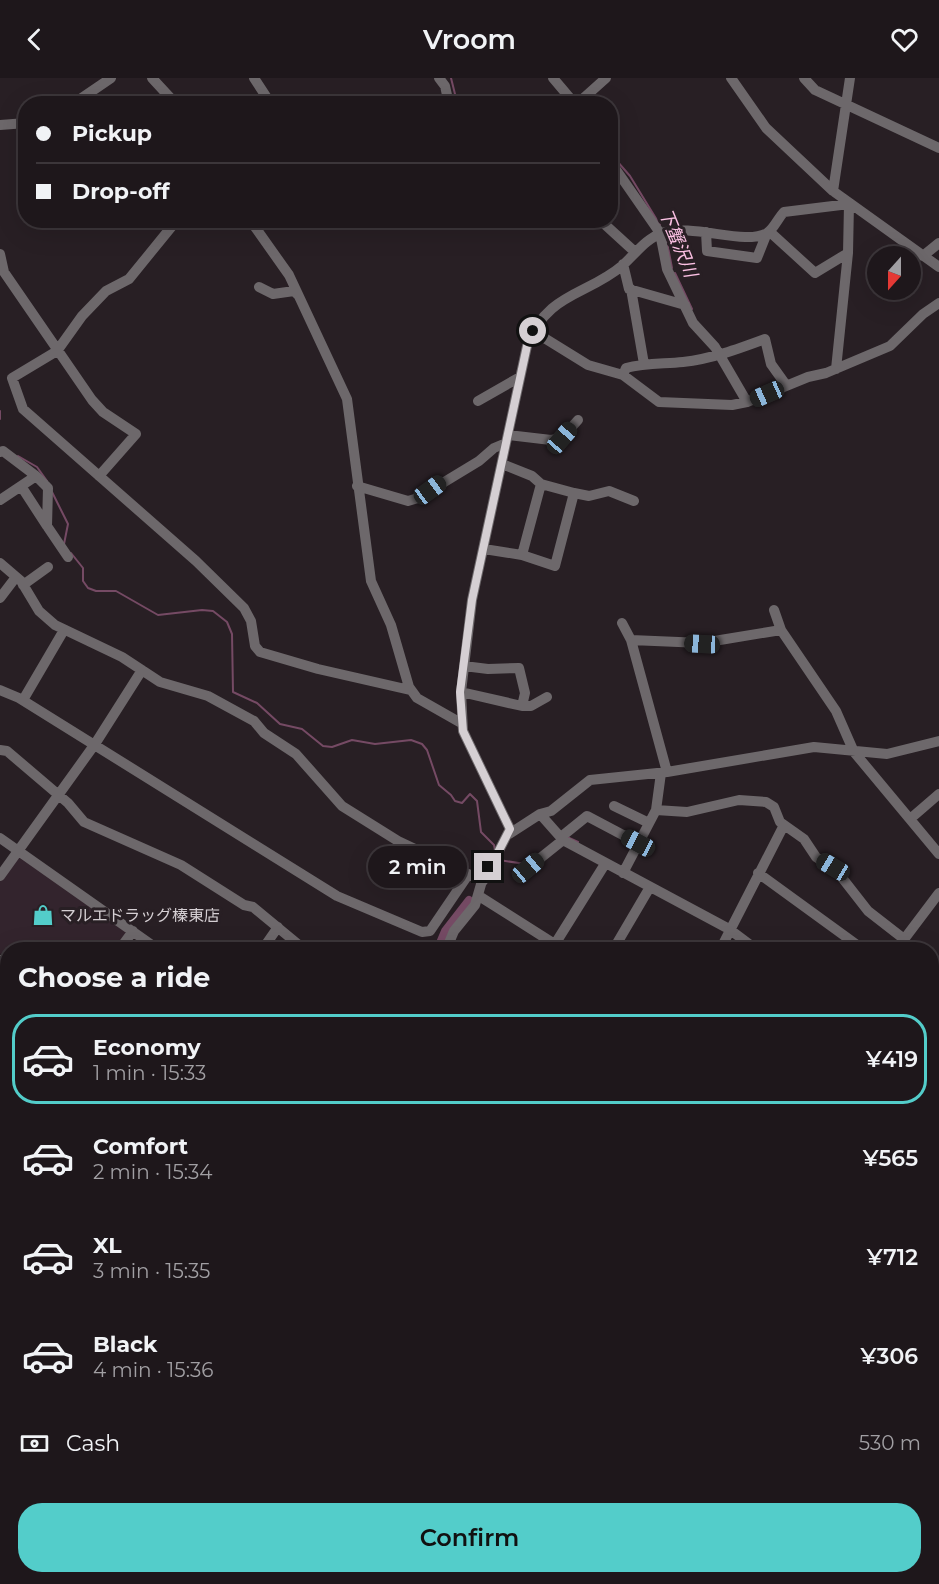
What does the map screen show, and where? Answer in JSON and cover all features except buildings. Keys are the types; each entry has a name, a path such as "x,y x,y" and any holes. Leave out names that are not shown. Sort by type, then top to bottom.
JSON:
{"street":[{"path":"85,96 111,78"},
{"path":"152,78 169,96"},
{"path":"254,78 266,96"},
{"path":"439,78 445,86 447,96"},
{"path":"553,78 569,96"},
{"path":"585,96 606,78"},
{"path":"731,78 766,128 833,191 939,267"},
{"path":"804,78 815,90 939,148"},
{"path":"833,191 850,78"},
{"path":"0,125 18,124"},
{"path":"618,173 660,233 667,269 693,323 720,355 747,402"},
{"path":"706,232 707,251 756,258 769,232 784,212 849,204"},
{"path":"836,369 848,253 849,204"},
{"path":"170,228 129,279 106,291 93,304 57,351 12,378 22,409 196,561 244,608 251,621 255,646 260,652 318,669 410,690"},
{"path":"256,228 284,267 347,399 370,581 391,625 410,690 417,698 461,723"},
{"path":"609,228 635,252"},
{"path":"449,942 454,931 479,896 488,867 492,864 510,829 461,723 460,692 472,600 520,377 533,331 547,313 572,293 623,264 660,233 690,229 747,237 769,232"},
{"path":"769,232 815,273 848,253"},
{"path":"923,256 939,243"},
{"path":"0,254 4,272 92,400 103,412 136,434 99,476"},
{"path":"623,264 626,286 685,305"},
{"path":"259,287 273,294 294,291 298,295"},
{"path":"631,289 644,364"},
{"path":"533,331 588,365 623,375 659,402 732,405 747,402 786,385 836,369 890,346 923,314 939,303"},
{"path":"623,375 626,368 644,364 684,362 720,355 765,339 771,364 786,385"},
{"path":"478,401 520,377"},
{"path":"357,486 408,501 418,498 479,461 507,439 562,438 578,420"},
{"path":"0,453 3,451 14,457 48,488 47,526"},
{"path":"502,464 532,476 541,484 589,496 609,490 634,501"},
{"path":"0,500 36,476"},
{"path":"522,555 541,484"},
{"path":"21,486 68,557"},
{"path":"484,549 522,555 555,566 574,493"},
{"path":"0,563 20,581 39,611 64,630 122,657 160,682 208,696 254,721 264,733 296,754 342,806 398,841 483,881"},
{"path":"0,598 20,581 48,567"},
{"path":"774,610 781,630 836,711 854,752 939,854"},
{"path":"622,623 631,640 664,773 656,810 623,873"},
{"path":"23,700 64,630"},
{"path":"631,640 702,644 781,630"},
{"path":"464,666 488,669 519,668 525,693 522,706"},
{"path":"0,876 95,744 142,669"},
{"path":"0,690 23,700 95,744 337,896 422,932 433,929 468,875"},
{"path":"460,692 522,706 531,706 547,697"},
{"path":"508,834 540,814 551,811 590,780 664,773 814,747 887,754 939,741"},
{"path":"0,750 15,758 59,796 84,822 181,865 244,905 253,907 296,942"},
{"path":"910,819 939,794"},
{"path":"656,810 687,812 739,800 766,802 774,807 784,825 797,832 816,857 836,870 868,911 904,939"},
{"path":"614,806 649,823"},
{"path":"540,814 562,838 605,864 729,929 746,942"},
{"path":"528,868 587,816 638,843"},
{"path":"723,942 784,825"},
{"path":"930,844 939,836"},
{"path":"0,838 148,942"},
{"path":"556,942 605,864"},
{"path":"758,873 853,942"},
{"path":"618,942 650,887"},
{"path":"902,942 939,892"},
{"path":"479,896 548,942"},
{"path":"268,942 278,927"},
{"path":"125,942 133,931"}],"shaded area":[{"path":"19,855 128,933 121,942 0,942 0,881"}],"waterway":[{"name":"下蟹沢川","path":"451,78 456,96"},
{"name":"下蟹沢川","path":"618,162 630,176 660,225"},
{"name":"下蟹沢川","path":"667,242 672,268"},
{"name":"下蟹沢川","path":"675,273 692,309"},
{"path":"0,411 0,419"},
{"path":"18,456 37,467 47,481"},
{"path":"52,492 68,524 64,544"},
{"path":"71,553 83,568 83,581 88,588 96,591 116,591 158,615 213,611 227,622 232,634 233,692 257,703 280,724 302,729 323,746 332,747 352,740 375,744 411,740 422,744 427,750 439,785 455,801 462,803 470,794 477,801 481,832 494,845 495,850"},
{"path":"567,837 578,842"},
{"path":"499,860 525,864"},
{"path":"440,942 445,931 469,900"}],"place":[{"name":"マルエドラッグ榛東店","path":"43,915"}],"route":[{"path":"488,867 492,864 510,829 463,731 460,692 472,600 527,346 533,331"}]}
